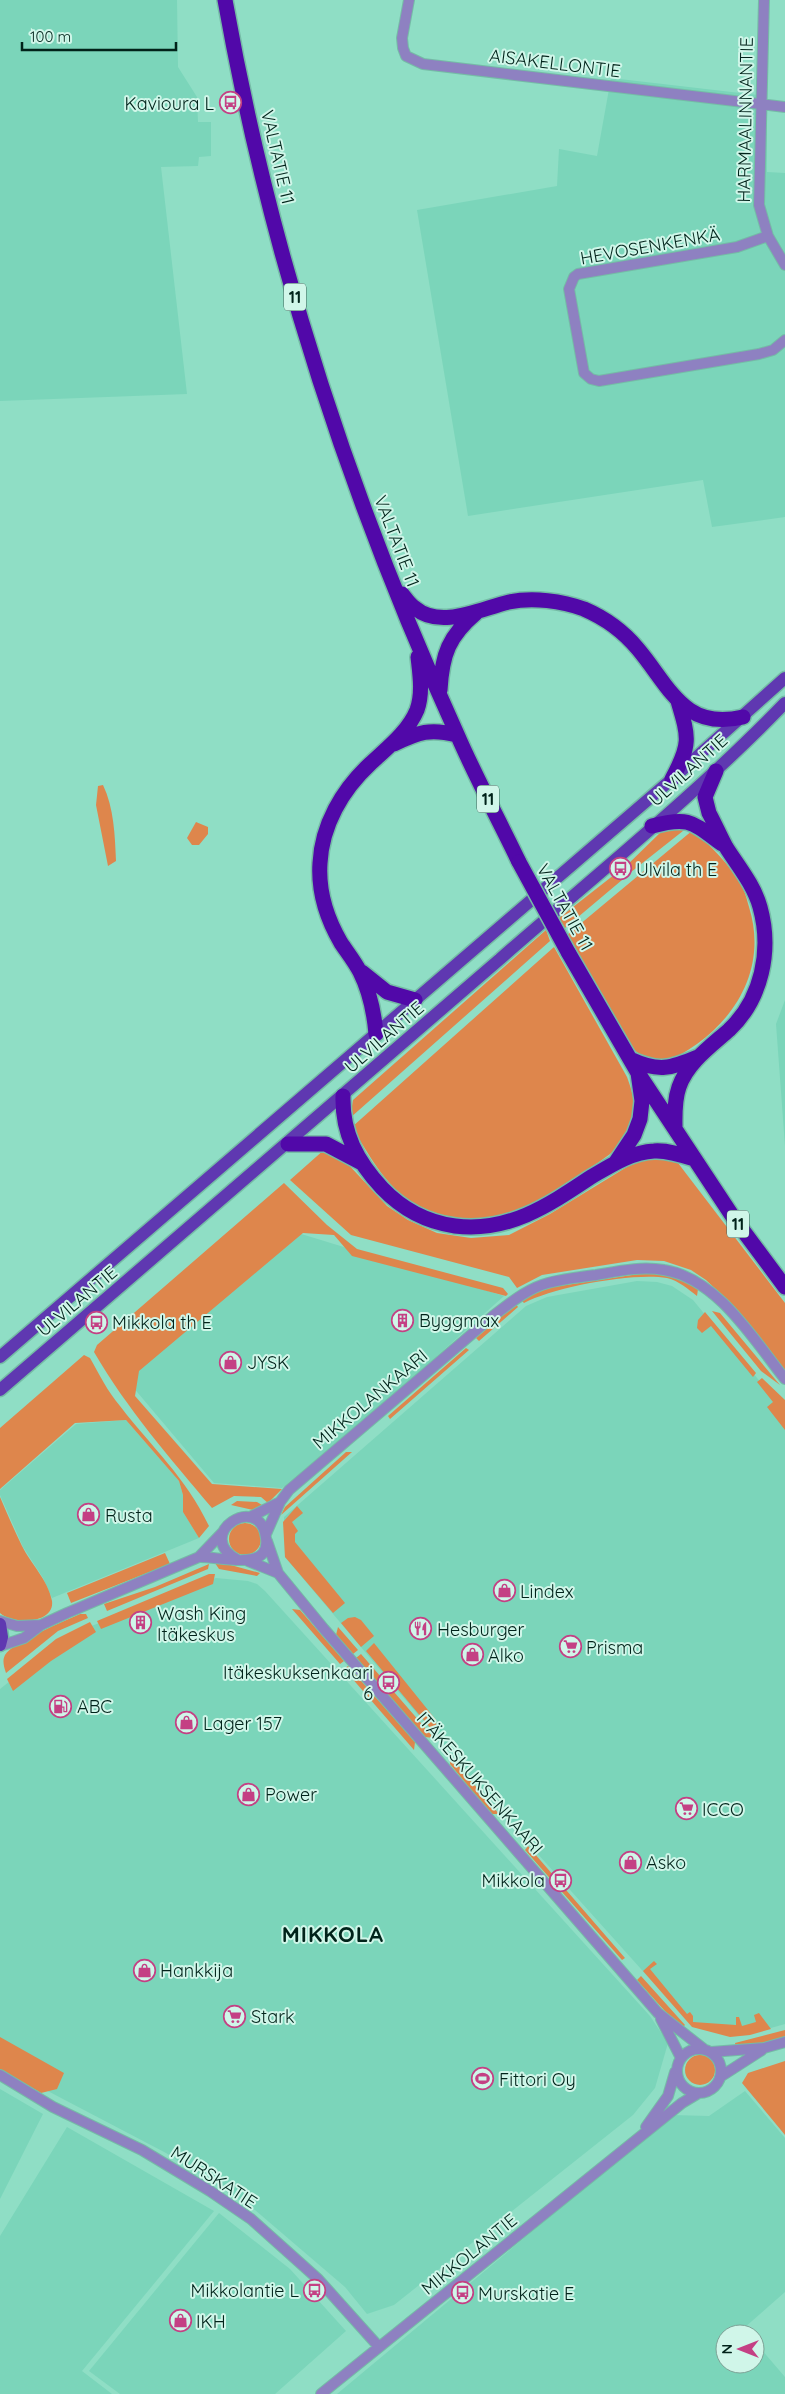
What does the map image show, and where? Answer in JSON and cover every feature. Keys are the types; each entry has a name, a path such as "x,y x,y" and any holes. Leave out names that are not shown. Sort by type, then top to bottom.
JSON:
{"highway":[{"name":"VALTATIE 11","path":"225,0 234,51 267,195 288,274 352,476 394,586 457,735 519,862 568,952 634,1066 733,1217 785,1287"},
{"path":"394,586 415,609 434,617 476,613 512,602 527,600 549,601 583,609 599,616 628,638 678,702 703,718 725,721 743,717"},
{"path":"440,694 441,670 449,643 456,632 476,613"},
{"path":"376,1034 372,1004 359,970 332,927 325,909 320,863 329,822 338,802 351,782 392,745 410,721 420,697 420,673 416,638"},
{"path":"672,779 683,758 687,744 687,732 678,702"},
{"path":"392,745 419,732 430,730 440,730 457,735"},
{"path":"675,1129 675,1105 680,1086 701,1055 731,1028 750,1001 761,975 765,951 766,929 760,904 709,813 705,796 716,770"},
{"path":"652,826 683,820 695,824 726,846"},
{"path":"359,970 387,992 415,1000"},
{"path":"616,1162 634,1135 640,1119 642,1101 634,1066 661,1069 701,1055"},
{"path":"343,1096 345,1127 362,1163 389,1194 417,1215 447,1224 480,1226 525,1217 616,1162 654,1151 694,1159"},
{"path":"288,1144 326,1144 362,1163"}],"main road":[{"name":"ULVILANTIE","path":"0,1358 672,779 785,678"},
{"name":"ULVILANTIE","path":"0,1390 288,1144 716,770 785,703"},
{"path":"0,1622 2,1638 0,1646"}],"street":[{"name":"AISAKELLONTIE","path":"409,0 402,48 406,56 412,61 423,64 785,107"},
{"name":"HARMAALINNANTIE","path":"764,0 758,205 768,236 785,265"},
{"name":"HEVOSENKENKÄ","path":"768,236 737,247 578,274 570,282 570,299 584,373 590,379 599,381 759,354 773,350 785,340"},
{"name":"MIKKOLANKAARI","path":"266,1538 280,1502 289,1490 493,1316 516,1298 546,1283 634,1268 665,1270 689,1278 706,1288 726,1306 785,1379"},
{"name":"MIKKOLANKAARI","path":"250,1517 280,1502"},
{"path":"250,1517 259,1522 266,1538 264,1550 257,1557 243,1561 230,1556 224,1549 222,1541 223,1532 226,1526 236,1518 250,1517"},
{"name":"ITÄKESKUKSENKAARI","path":"0,1646 24,1638 41,1625 199,1557 223,1532"},
{"name":"ITÄKESKUKSENKAARI","path":"266,1538 278,1573 658,2013 708,2051"},
{"name":"ITÄKESKUKSENKAARI","path":"199,1557 243,1561 278,1573"},
{"name":"ITÄKESKUKSENKAARI","path":"0,1622 17,1626 41,1625"},
{"name":"ITÄKESKUKSENKAARI","path":"658,2013 679,2062"},
{"path":"764,2048 720,2077 712,2090 697,2094 683,2087 679,2081 679,2062 691,2050 764,2048 785,2042"},
{"path":"708,2051 720,2063 720,2077"},
{"name":"MIKKOLANTIE","path":"638,2139 668,2096 679,2062"},
{"name":"MURSKATIE","path":"0,2075 53,2107 142,2150 210,2191 251,2219 318,2279 378,2348"},
{"name":"MIKKOLANTIE","path":"321,2394 682,2103 697,2094"}],"shaded area":[{"path":"0,0 177,0 178,67 197,97 198,122 211,122 211,156 199,157 198,166 161,167 187,394 0,401"},
{"path":"611,78 767,96 767,172 785,173 785,517 712,527 703,480 468,516 417,210 557,186 559,149 597,156"},
{"path":"103,785 110,803 115,842 116,861 108,866 96,805 98,786"},
{"path":"196,822 208,827 208,834 199,845 192,845 187,838"},
{"path":"688,827 626,876 623,869 663,830"},
{"path":"693,830 725,863 744,890 754,933 753,957 747,981 737,1002 722,1021 684,1053 661,1064 646,1060 631,1047 567,935"},
{"path":"619,871 622,880 565,928 559,918"},
{"path":"546,930 550,941 350,1118 353,1100"},
{"path":"554,947 627,1077 634,1104 632,1125 629,1132 615,1150 597,1164 546,1196 507,1214 487,1219 467,1220 445,1217 423,1209 401,1194 382,1174 352,1127"},
{"path":"785,1000 785,1146 776,1024"},
{"path":"325,1149 346,1162 387,1206 408,1220 437,1233 471,1238 509,1235 550,1214 635,1162 654,1156 678,1163 785,1303 785,1373 722,1295 706,1280 691,1270 664,1261 637,1260 542,1275 517,1288 509,1277 351,1235 290,1180"},
{"path":"284,1183 327,1225 357,1249 503,1288 508,1294 506,1296 352,1256 334,1235 303,1233 139,1371 135,1396 212,1484 282,1489 268,1503 261,1497 234,1496 212,1508 135,1413 94,1352 97,1345"},
{"path":"298,1233 504,1296 409,1381 282,1488 214,1483 127,1380"},
{"path":"652,1272 680,1278 698,1289 697,1296 675,1281 667,1278 635,1277 573,1286 524,1303 521,1300 546,1288"},
{"path":"637,1281 657,1282 672,1286 693,1300 785,1412 785,2024 750,2034 693,2027 501,1813 285,1557 284,1517 526,1306 547,1297"},
{"path":"516,1304 518,1307 479,1341 476,1338"},
{"path":"712,1311 720,1313 780,1385 761,1371"},
{"path":"705,1312 756,1373 753,1377 711,1326 702,1333 697,1328 698,1320"},
{"path":"466,1348 469,1350 390,1419 388,1416"},
{"path":"84,1355 90,1358 116,1401 190,1492 209,1526 199,1538 183,1512 183,1495 179,1481 126,1420 75,1423 0,1489 0,1428"},
{"path":"762,1378 785,1400 785,1430 767,1407 773,1402 757,1382"},
{"path":"126,1420 179,1481 183,1495 183,1512 199,1538 52,1598 43,1578 23,1547 0,1495 0,1490 76,1424"},
{"path":"346,1452 352,1452 281,1515 285,1507"},
{"path":"0,1497 22,1546 50,1593 51,1609 40,1618 23,1621 6,1617 0,1613"},
{"path":"237,1501 257,1502 262,1505 253,1510 231,1505"},
{"path":"297,1506 303,1513 292,1522 298,1531 295,1534 295,1542 345,1603 333,1613 285,1557 283,1522"},
{"path":"245,1523 256,1528 261,1539 256,1550 245,1555 234,1550 229,1539 234,1528"},
{"path":"165,1553 170,1564 71,1603 67,1593"},
{"path":"215,1563 227,1564 260,1573 257,1576 219,1569"},
{"path":"209,1564 208,1569 107,1611 104,1604 155,1587"},
{"path":"209,1574 215,1574 213,1584 101,1629 97,1621"},
{"path":"216,1578 248,1581 257,1584 265,1591 650,2016 668,2043 655,2088 633,2115 394,2305 367,2314 345,2287 255,2210 166,2153 42,2088 0,2060 0,1689 68,1635"},
{"path":"292,1609 300,1610 344,1661 340,1664"},
{"path":"80,1614 86,1614 88,1618 58,1631 6,1673 4,1660 5,1655 10,1650 28,1638"},
{"path":"355,1617 361,1620 374,1636 361,1647 341,1623 348,1618"},
{"path":"90,1622 96,1632 51,1661 13,1691 7,1679 56,1639"},
{"path":"338,1627 358,1650 353,1654 336,1635"},
{"path":"374,1643 436,1720 437,1736 366,1651"},
{"path":"361,1654 434,1738 425,1737 356,1658"},
{"path":"348,1666 415,1742 414,1750 344,1669"},
{"path":"451,1757 499,1814 491,1814 450,1764"},
{"path":"528,1846 625,1958 622,1960 525,1850"},
{"path":"654,1961 657,1964 650,1969 687,2014 690,2012 693,2016 693,2022 736,2025 736,2017 739,2017 742,2026 756,2022 754,2015 759,2013 771,2029 750,2035 730,2037 692,2027 643,1971"},
{"path":"641,1976 685,2025 681,2029 637,1980"},
{"path":"785,2030 785,2038 759,2045 736,2047 735,2043"},
{"path":"0,2037 64,2073 57,2089 41,2093 0,2069"},
{"path":"700,2055 711,2059 715,2070 711,2081 700,2085 689,2081 685,2070 689,2059"},
{"path":"785,2061 785,2135 742,2083 748,2073"},
{"path":"0,2089 43,2114 0,2199"},
{"path":"745,2091 785,2138 785,2292 749,2324 715,2324 715,2374 765,2374 765,2354 785,2377 785,2394 337,2394 672,2115 709,2116"},
{"path":"67,2127 214,2211 82,2371 112,2394 0,2394 0,2236"},
{"path":"219,2213 290,2269 346,2331 275,2394 120,2394 89,2371"}],"place":[{"name":"Kavioura L","path":"230,103"},
{"name":"Ulvila th E","path":"620,869"},
{"name":"Byggmax","path":"403,1320"},
{"name":"Mikkola th E","path":"96,1322"},
{"name":"JYSK","path":"231,1362"},
{"name":"Rusta","path":"89,1515"},
{"name":"Lindex","path":"504,1591"},
{"name":"Wash King Itäkeskus","path":"141,1623"},
{"name":"Hesburger","path":"421,1629"},
{"name":"Prisma","path":"570,1647"},
{"name":"Alko","path":"472,1655"},
{"name":"Itäkeskuksenkaari 6","path":"389,1682"},
{"name":"ABC","path":"61,1706"},
{"name":"Lager 157","path":"187,1723"},
{"name":"Power","path":"249,1794"},
{"name":"ICCO","path":"686,1809"},
{"name":"Asko","path":"630,1862"},
{"name":"Mikkola","path":"561,1880"},
{"name":"Hankkija","path":"144,1970"},
{"name":"Stark","path":"235,2016"},
{"name":"Fittori Oy","path":"483,2079"},
{"name":"Mikkolantie L","path":"315,2290"},
{"name":"Murskatie E","path":"462,2293"},
{"name":"IKH","path":"180,2321"}],"district":[{"name":"MIKKOLA","path":"333,1934"}]}
